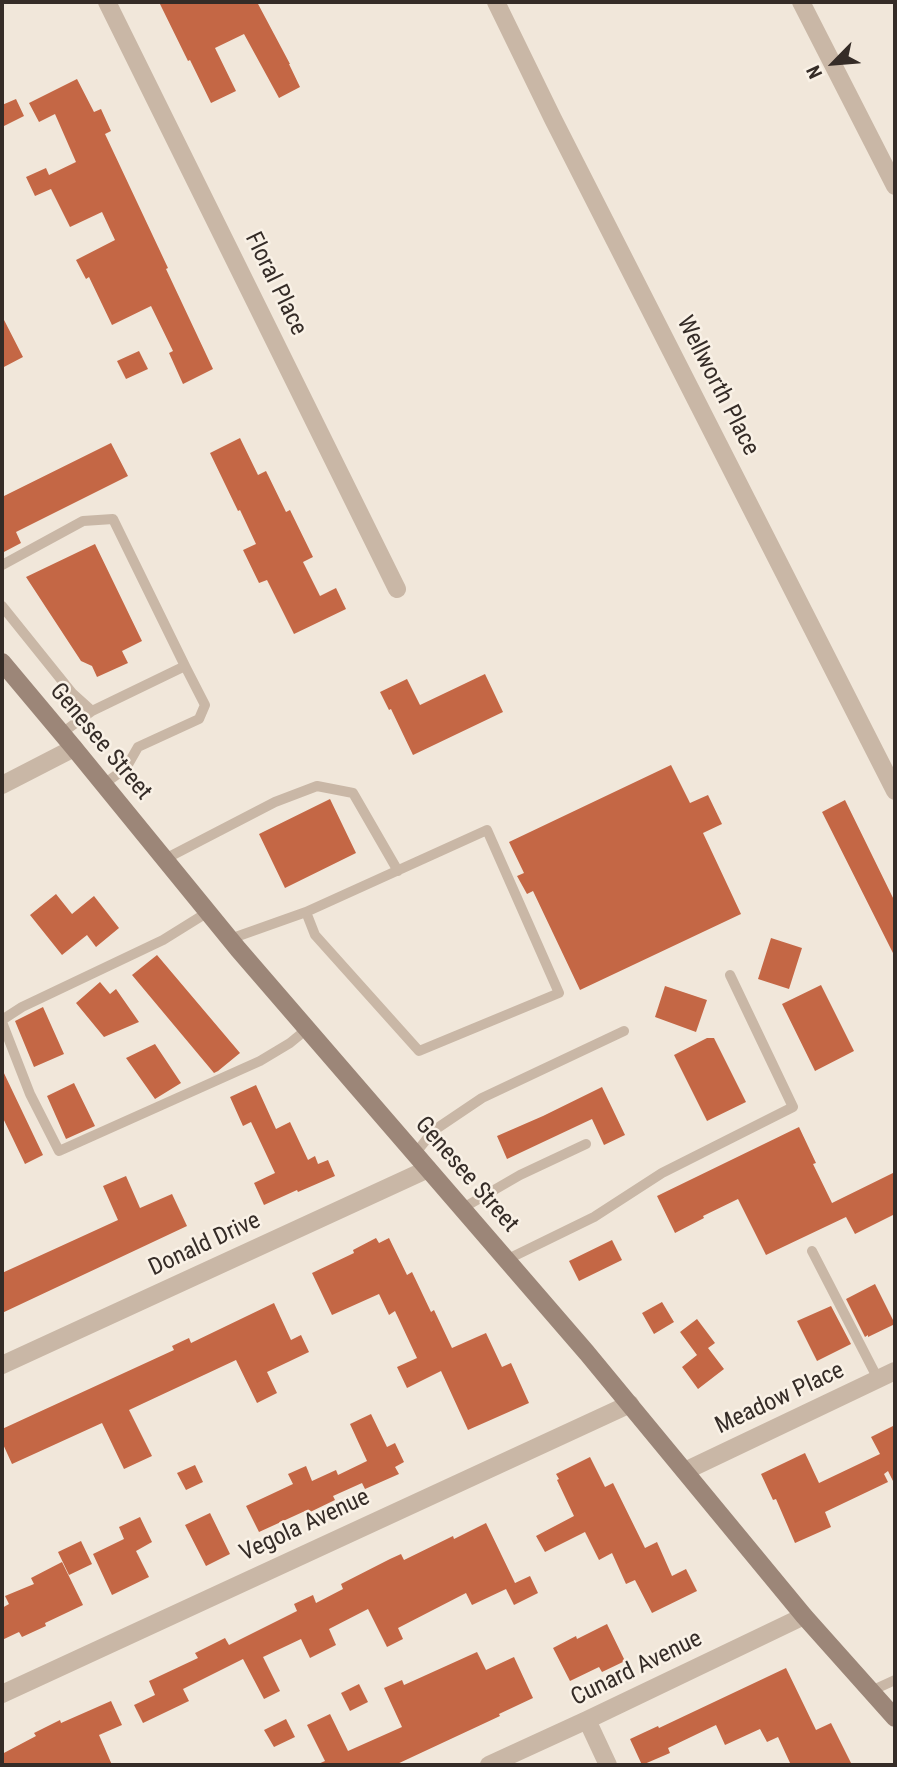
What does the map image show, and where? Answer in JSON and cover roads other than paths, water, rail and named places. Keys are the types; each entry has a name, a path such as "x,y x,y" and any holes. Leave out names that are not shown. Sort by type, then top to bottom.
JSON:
{"main road":[{"name":"Genesee Street","path":"2,662 230,939 630,1404 804,1616 895,1718"}],"street":[{"name":"Floral Place","path":"107,2 397,589"},
{"name":"Wellworth Place","path":"496,2 895,791"},
{"path":"801,2 895,186"},
{"path":"2,785 74,748"},
{"name":"Donald Drive","path":"2,1365 428,1169"},
{"name":"Meadow Place","path":"685,1471 895,1371"},
{"name":"Vegola Avenue","path":"2,1694 630,1404"},
{"name":"Cunard Avenue","path":"489,1765 804,1616"},
{"path":"587,1720 608,1765"}],"lane":[{"path":"2,565 83,521 113,519 205,705 199,719 138,747 126,768 104,784"},
{"path":"2,607 72,693 92,711"},
{"path":"62,733 92,711 185,666"},
{"path":"165,859 275,802 317,786 354,793 398,871"},
{"path":"230,939 306,912 487,830 559,993 419,1051 315,935 306,912"},
{"path":"208,912 163,940 22,1007 2,1021 30,1094 59,1151 260,1061 307,1029"},
{"path":"506,1260 594,1217 662,1173 793,1107 730,975"},
{"path":"415,1154 433,1131 482,1098 624,1031"},
{"path":"463,1208 520,1175 586,1144"},
{"path":"812,1251 878,1379"},
{"path":"871,1691 895,1680"}]}
